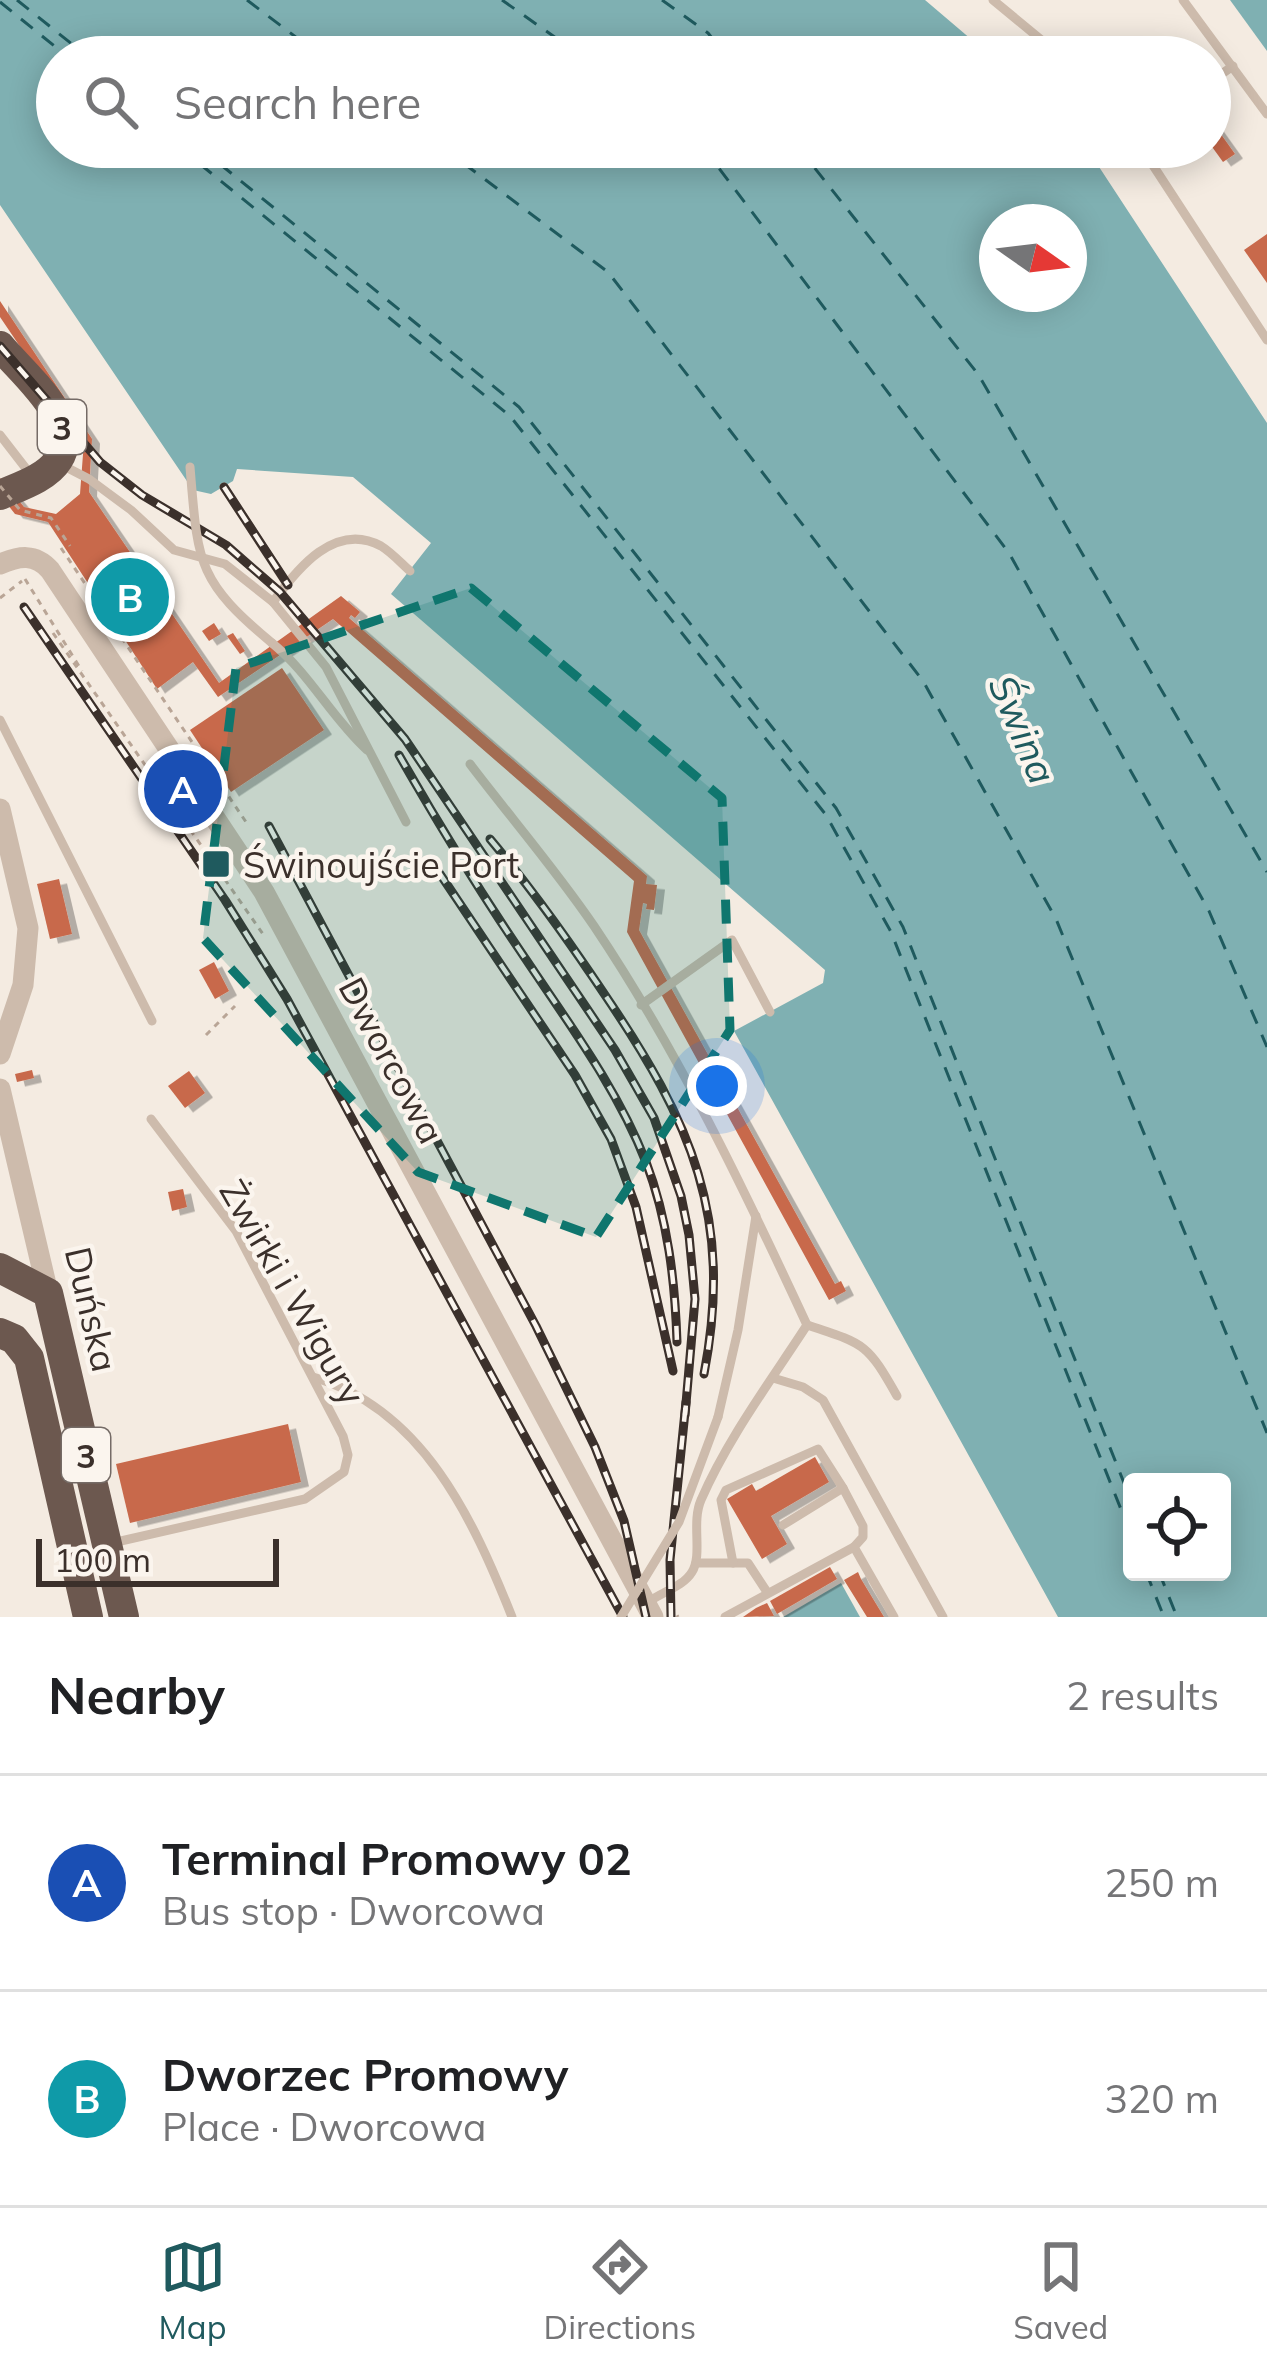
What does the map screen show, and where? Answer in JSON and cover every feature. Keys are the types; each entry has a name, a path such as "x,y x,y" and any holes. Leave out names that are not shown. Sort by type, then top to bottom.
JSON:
{"highway":[{"name":"3","path":"0,346 60,418 65,443 46,471 0,495"},
{"path":"0,1268 48,1293"},
{"name":"Duńska","path":"48,1293 124,1617"},
{"name":"3","path":"0,1334 14,1339 29,1358 88,1617"}],"street":[{"path":"7,568 16,558 30,569"},
{"name":"Dworcowa","path":"30,569 62,588 264,892 650,1611"},
{"path":"0,809 28,928 23,985 0,1054"},
{"name":"Duńska","path":"0,1089 48,1293"}],"lane":[{"path":"993,0 1037,36"},
{"path":"1183,0 1210,36"},
{"path":"1231,63 1267,114"},
{"path":"1155,168 1267,340"},
{"path":"0,435 46,471 103,489 174,550 225,564 273,602 326,667 406,822"},
{"path":"190,466 196,540 218,595 306,674 326,706 374,756"},
{"path":"224,487 287,584"},
{"path":"273,602 332,542 354,538 380,546 410,571"},
{"path":"0,720 152,1021"},
{"path":"470,764 593,925 756,1214 807,1325 873,1352 897,1396"},
{"path":"641,1005 732,940 770,1012"},
{"path":"0,992 23,985"},
{"name":"Żwirki i Wigury","path":"107,1544 304,1498 344,1472 348,1456 344,1436 236,1231 151,1120"},
{"path":"621,1617 680,1522 718,1417 739,1330 756,1214"},
{"path":"650,1611 662,1592 682,1584 696,1563 694,1526 699,1504 726,1451 807,1325"},
{"path":"312,1376 346,1388 412,1436 451,1491 482,1547 512,1617"},
{"path":"773,1378 803,1387 823,1400 943,1617"},
{"path":"725,1617 863,1537 863,1526 818,1449 726,1490 721,1500 733,1563"},
{"path":"783,1525 843,1488"},
{"path":"854,1546 893,1617"},
{"path":"696,1563 748,1563 767,1592"}],"path":[{"path":"0,486 20,510 51,518 70,546"},
{"path":"7,568 30,569"},
{"path":"0,598 30,569"},
{"path":"30,569 85,674"},
{"path":"53,633 274,950"},
{"path":"206,1035 235,1006"}],"highlighted area":[{"path":"471,588 722,798 730,1030 596,1237 418,1172 203,938 236,668"}],"water":[{"name":"Świna","path":"0,0 925,0 967,36 36,36 36,168 1100,168 1267,423 1267,1617 1058,1617 734,1031 823,983 825,970 391,594 431,543 353,477 237,469 233,481 211,494 193,490 0,205"},
{"path":"1230,0 1267,0 1267,51"},
{"path":"841,1583 860,1617 783,1617"}],"building":[{"path":"1267,234 1267,283 1244,250"},
{"path":"0,301 92,439 89,492 219,683 341,596 360,612 349,618 647,876 646,884 657,885 654,910 643,903 639,930 835,1284 841,1281 846,1291 829,1300 627,932 634,881 333,619 218,697 193,662 157,689 48,522 15,514 0,495 0,478 24,507 56,514 80,494 84,441 0,317"},
{"path":"214,623 221,634 209,641 202,631"},
{"path":"233,633 245,651 240,654 227,636"},
{"path":"282,668 324,730 231,792 190,730"},
{"path":"182,795 199,820 191,825 174,801"},
{"path":"59,879 72,934 50,939 37,884"},
{"path":"214,962 229,991 215,999 199,970"},
{"path":"32,1070 34,1078 17,1082 15,1074"},
{"path":"189,1071 205,1093 185,1108 168,1086"},
{"path":"183,1189 187,1207 172,1211 168,1192"},
{"path":"288,1424 301,1482 130,1523 116,1464"},
{"path":"815,1457 829,1482 771,1516 787,1544 762,1559 727,1499 752,1484 756,1491"},
{"path":"830,1567 837,1579 777,1614 770,1601"},
{"path":"858,1572 884,1617 867,1617 844,1580"},
{"path":"767,1603 774,1616 743,1617 756,1608"}],"ferry route":[{"path":"17,0 62,36"},
{"path":"247,0 294,36"},
{"path":"502,0 553,36"},
{"path":"662,0 710,36"},
{"path":"0,2 42,36"},
{"path":"205,168 510,416 826,815 891,932 1123,1514"},
{"path":"225,168 519,407 836,808 903,927 1123,1480"},
{"path":"470,168 608,272 923,681 1056,919 1267,1433"},
{"path":"719,168 1009,553 1209,911 1267,1047"},
{"path":"815,168 978,374 1267,872"},
{"path":"1150,1581 1164,1617"},
{"path":"1163,1581 1177,1617"}],"railway":[{"path":"0,346 100,462 142,495 226,545 280,592 405,739 615,1050 654,1118 689,1235 695,1299 685,1415"},
{"path":"224,487 288,585"},
{"path":"24,607 225,900 287,999 623,1617"},
{"path":"399,755 476,883 591,1057 634,1135 665,1228 677,1342"},
{"path":"269,826 536,1326 595,1447 624,1521 646,1617"},
{"path":"490,839 605,995 682,1129 709,1219 712,1318 704,1374"},
{"path":"438,871 575,1075 611,1139 636,1207 673,1371"},
{"path":"671,1617 670,1560 686,1402"}],"place":[{"name":"Dworzec Promowy","path":"130,597"},
{"name":"Terminal Promowy 02","path":"183,789"},
{"name":"Świnoujście Port","path":"216,864"}]}
